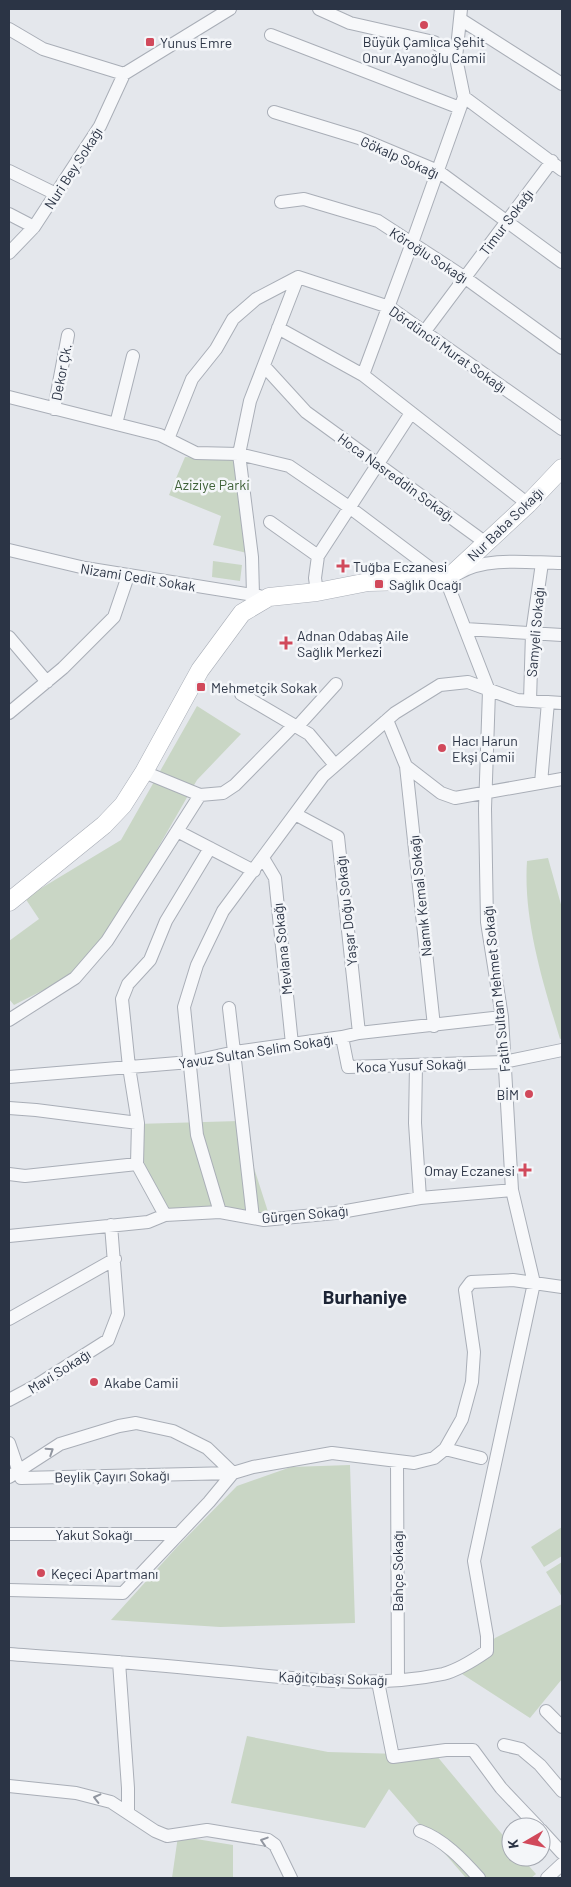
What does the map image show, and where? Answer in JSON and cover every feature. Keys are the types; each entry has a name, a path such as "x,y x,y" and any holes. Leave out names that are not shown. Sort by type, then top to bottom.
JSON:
{"main road":[{"name":"Nur Baba Sokağı","path":"446,580 528,504 562,468"},
{"path":"9,902 104,825 123,805 144,772 200,670 242,613 261,596 318,592 368,582 446,580"}],"street":[{"path":"9,29 43,50 124,74 230,9"},
{"path":"319,9 350,23 434,42 456,58"},
{"path":"363,375 462,102 456,58 461,14 562,84"},
{"path":"271,34 462,102 562,170"},
{"name":"Nuri Bey Sokağı","path":"9,253 34,227 100,126 124,74"},
{"name":"Gökalp Sokağı","path":"274,112 359,138 438,171 562,262"},
{"name":"Timur Sokağı","path":"424,331 552,162"},
{"path":"9,171 56,194"},
{"name":"Köroğlu Sokağı","path":"281,202 304,200 378,221 464,277 562,348"},
{"path":"9,214 34,227"},
{"path":"261,596 252,557 239,454 250,401 298,277"},
{"path":"168,439 192,378 216,349 233,319 256,299 298,277"},
{"name":"Dördüncü Murat Sokağı","path":"298,277 388,307 562,429"},
{"path":"278,328 363,375 528,504"},
{"name":"Dekor Çk.","path":"54,409 68,335"},
{"path":"116,424 133,356"},
{"name":"Hoca Nasreddin Sokağı","path":"264,366 306,412 486,543"},
{"path":"9,397 160,435 196,453 239,454 289,466 349,507 446,580 469,567 488,563 562,563"},
{"path":"318,592 315,578 318,556 411,412"},
{"path":"270,522 318,556"},
{"name":"Nizami Cedit Sokak","path":"9,550 55,562 128,576 261,596"},
{"name":"Samyeli Sokağı","path":"530,701 532,633 542,563"},
{"path":"9,713 63,668 114,617 128,576"},
{"name":"Fatih Sultan Mehmet Sokağı","path":"446,580 489,691 486,792 487,922 502,1017 512,1190 534,1283"},
{"path":"465,628 562,635"},
{"path":"9,637 46,682"},
{"path":"220,1212 198,1135 184,1007 197,965 223,911 323,776 395,712 440,686 468,682 517,700 562,703"},
{"path":"144,772 200,795 223,793 235,785 336,684"},
{"path":"241,694 309,734 335,765"},
{"path":"541,783 548,702"},
{"path":"387,720 406,766 441,793 455,798 562,780"},
{"name":"Namık Kemal Sokağı","path":"406,766 434,1026"},
{"path":"9,1020 75,978 106,941 200,795"},
{"name":"Yaşar Doğu Sokağı","path":"295,814 338,837 359,1033"},
{"path":"177,831 254,871"},
{"path":"165,1215 137,1164 138,1123 129,1067 122,999 128,984 150,960 166,921 210,848"},
{"name":"Mevlana Sokağı","path":"263,858 275,878 292,1044"},
{"path":"229,1008 253,1218"},
{"name":"Yavuz Sultan Selim Sokağı","path":"9,1077 190,1062 235,1052 359,1033 502,1017"},
{"name":"Koca Yusuf Sokağı","path":"342,1037 348,1067 504,1062 562,1050"},
{"path":"416,1065 416,1123 420,1198"},
{"path":"9,1108 138,1123"},
{"path":"9,1174 25,1176 137,1164"},
{"name":"Gürgen Sokağı","path":"9,1236 148,1222 165,1215 220,1212 264,1220 335,1213 420,1198 512,1190"},
{"path":"9,1319 115,1259 112,1225"},
{"name":"Mavi Sokağı","path":"9,1400 37,1386 108,1340 118,1314 115,1259"},
{"path":"9,1590 123,1593 209,1502 233,1473 253,1466 332,1453 414,1463 434,1458 445,1449 462,1419 472,1382 474,1352 465,1290 472,1282 513,1280 562,1287"},
{"name":"Kağıtçıbaşı Sokağı","path":"9,1654 294,1678 378,1682 445,1674 472,1661 487,1651 487,1636 474,1561 534,1283"},
{"path":"10,1447 13,1474 60,1444 118,1426 136,1423 173,1431 207,1448 233,1473"},
{"path":"445,1449 482,1458"},
{"name":"Bahçe Sokağı","path":"397,1462 398,1680"},
{"name":"Beylik Çayırı Sokağı","path":"13,1474 21,1478 233,1473"},
{"name":"Yakut Sokağı","path":"9,1534 178,1534"},
{"path":"119,1662 128,1812"},
{"path":"378,1682 393,1757 446,1750 474,1750 501,1788 529,1817"},
{"path":"546,1711 562,1727"},
{"path":"504,1744 521,1749 540,1765 562,1791"},
{"path":"9,1786 76,1793 111,1802 166,1836 207,1830 268,1840 275,1845 291,1878"},
{"path":"420,1831 432,1835 470,1867 479,1878"},
{"path":"551,1841 562,1853"},
{"path":"547,1878 562,1864"}],"green space":[{"name":"Aziziye Parki","path":"185,457 236,460 247,553 213,545 221,516 169,495"},
{"path":"213,561 242,565 240,581 212,577"},
{"path":"197,706 241,734 197,780 117,919 75,974 14,1005 9,999 9,941 39,919 25,898 121,840"},
{"path":"548,858 562,908 562,1038 560,1039 536,951 528,905 527,861"},
{"path":"239,1121 270,1218 154,1210 136,1124"},
{"path":"350,1465 355,1623 220,1627 111,1620 177,1547 237,1486 291,1467"},
{"path":"562,1527 562,1556 544,1567 531,1547"},
{"path":"562,1562 562,1597 546,1572"},
{"path":"562,1604 562,1679 530,1718 459,1672 495,1638"},
{"path":"247,1736 328,1752 436,1755 501,1833 501,1867 530,1867 536,1874 531,1878 466,1878 389,1789 365,1828 231,1803"},
{"path":"178,1836 233,1845 233,1878 172,1878"}],"place":[{"name":"Büyük Çamlıca Şehit Onur Ayanoğlu Camii","path":"424,25"},
{"name":"Yunus Emre","path":"150,42"},
{"name":"Tuğba Eczanesi","path":"343,566"},
{"name":"Sağlık Ocağı","path":"379,584"},
{"name":"Adnan Odabaş Aile Sağlık Merkezi","path":"286,643"},
{"name":"Mehmetçik Sokak","path":"201,687"},
{"name":"Hacı Harun Ekşi Camii","path":"442,748"},
{"name":"BİM","path":"529,1094"},
{"name":"Omay Eczanesi","path":"525,1170"},
{"name":"Akabe Camii","path":"94,1382"},
{"name":"Keçeci Apartmanı","path":"41,1573"}],"district":[{"name":"Burhaniye","path":"365,1296"}]}
